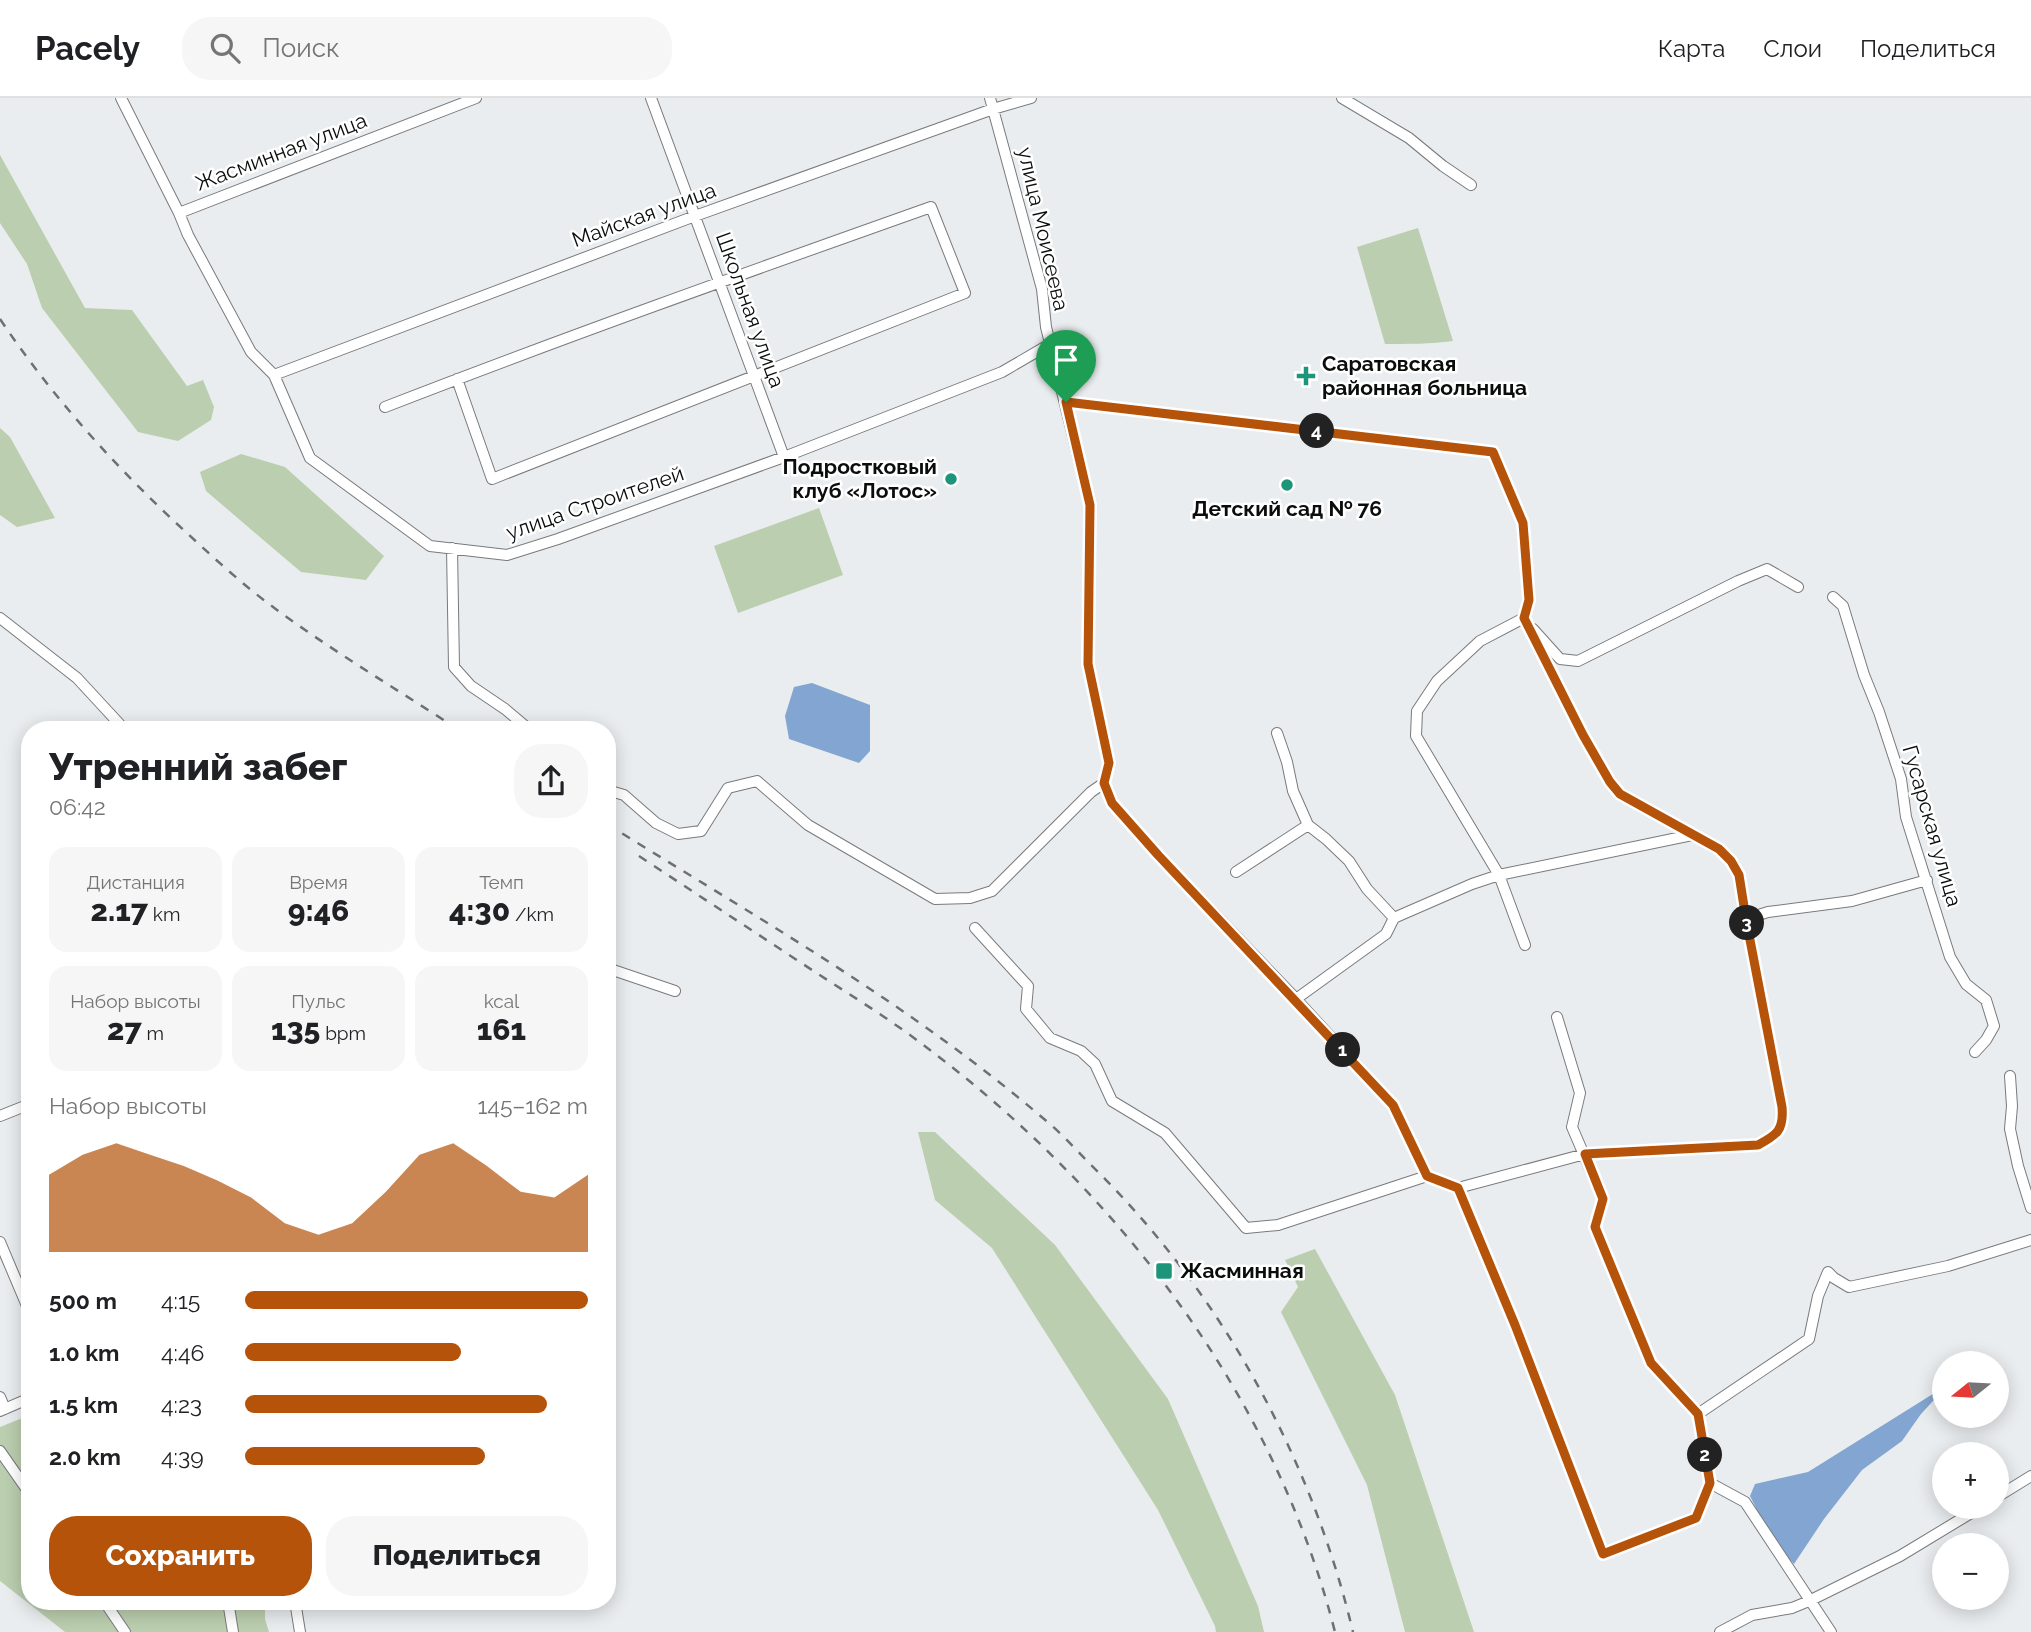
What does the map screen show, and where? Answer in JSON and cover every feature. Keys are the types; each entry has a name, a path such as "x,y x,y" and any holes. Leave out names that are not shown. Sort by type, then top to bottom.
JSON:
{"street":[{"name":"улица Строителей","path":"121,98 188,235 251,352 274,375 310,458 430,546 507,555 558,539 784,457 1002,372 1050,344"},
{"name":"Жасминная улица","path":"179,213 476,98"},
{"name":"Школьная улица","path":"651,98 784,457"},
{"name":"улица Моисеева","path":"990,98 1042,289 1046,327 1090,505 1088,664 1109,763 1104,783"},
{"name":"Майская улица","path":"274,375 695,216 993,109 1031,98"},
{"path":"1342,98 1409,138 1471,185"},
{"path":"385,407 457,379 719,283 931,207 965,293 492,479 457,379"},
{"path":"975,928 1028,986 1026,1009 1050,1038 1081,1051 1095,1064 1112,1101 1165,1133 1246,1228 1278,1225 1427,1176 1458,1188 1585,1154 1758,1145 1776,1135 1783,1120 1739,875 1731,861 1719,849 1620,794 1583,735 1524,618 1529,600 1523,523 1493,452 1066,402"},
{"path":"452,548 454,667 471,686 519,721"},
{"path":"1524,618 1560,659 1578,661 1767,569 1798,587"},
{"name":"Гусарская улица","path":"1833,597 1843,606 1864,675 1880,712 1901,779 1906,817 1950,957 1966,984 1986,1000 1994,1026 1975,1052"},
{"path":"1524,618 1480,641 1437,681 1417,711 1416,736 1499,875 1525,945"},
{"path":"1,621 77,678 117,721"},
{"path":"1277,733 1293,791 1307,825 1349,861 1367,889 1394,918"},
{"path":"616,793 624,795 656,823 678,834 701,831 728,788 757,781 808,825 935,899 970,898 992,891 1091,792 1104,783 1112,803 1158,855 1393,1105 1427,1176"},
{"path":"1236,872 1307,825"},
{"path":"1296,999 1386,934 1394,918 1472,884 1499,875 1692,835"},
{"path":"1746,919 1768,912 1852,901 1927,880"},
{"path":"616,971 675,991"},
{"path":"1458,1188 1515,1325 1603,1554 1696,1518 1710,1483 1698,1414 1651,1363 1595,1227 1603,1199 1572,1127 1580,1093 1557,1017"},
{"path":"2010,1076 2010,1129 2031,1208"},
{"path":"0,1116 21,1108"},
{"path":"1698,1414 1808,1339 1818,1296 1828,1272 1849,1287 1948,1266 2031,1240"},
{"path":"0,1242 21,1292"},
{"path":"0,1397 3,1410 21,1402"},
{"path":"0,1451 21,1481"},
{"path":"2009,1490 2031,1476"},
{"path":"1710,1483 1745,1502 1831,1632"},
{"path":"1720,1632 1752,1615 1792,1608 1810,1601 1900,1556 1961,1519"},
{"path":"110,1610 125,1632"},
{"path":"229,1610 233,1632"},
{"path":"296,1610 300,1632"}],"green space":[{"path":"0,155 85,308 132,310 187,386 203,380 214,407 211,420 178,441 138,432 42,308 27,264 0,223"},
{"path":"1418,228 1453,341 1385,344 1357,247"},
{"path":"0,428 10,437 55,518 17,527 0,515"},
{"path":"241,454 285,467 384,556 366,580 301,572 206,491 200,472"},
{"path":"819,508 843,575 738,613 714,546"},
{"path":"918,1132 935,1132 1055,1245 1168,1399 1258,1606 1264,1632 1216,1632 1158,1510 992,1248 935,1200"},
{"path":"1315,1249 1395,1395 1474,1632 1405,1632 1367,1485 1281,1312 1298,1287 1285,1260"},
{"path":"21,1419 21,1597 0,1581 0,1427"},
{"path":"37,1610 265,1610 269,1632 65,1632"}],"water":[{"path":"812,683 870,705 870,751 859,763 789,739 785,716 794,687"},
{"path":"1932,1394 1932,1402 1902,1441 1862,1470 1794,1564 1773,1542 1750,1496 1755,1484 1808,1472"}],"railway":[{"path":"0,319 42,377 88,432 162,510 218,561 292,621 445,721"},
{"path":"616,830 835,966 946,1042 1056,1130 1138,1214 1220,1322 1255,1380 1286,1440 1335,1567 1353,1632"},
{"path":"639,856 926,1047 997,1104 1063,1166 1124,1234 1180,1305 1230,1381 1273,1461 1308,1545 1335,1632"}],"place":[{"name":"Саратовская районная больница","path":"1306,376"},
{"name":"Подростковый клуб «Лотос»","path":"951,479"},
{"name":"Детский сад № 76","path":"1287,485"},
{"name":"Жасминная","path":"1164,1271"}],"route":[{"path":"1066,402 1493,452 1523,523 1529,600 1524,618 1610,782 1620,794 1719,849 1731,861 1739,875 1782,1107 1783,1120 1776,1135 1758,1145 1585,1154 1603,1199 1595,1227 1651,1363 1698,1414 1710,1483 1696,1518 1603,1554 1515,1325 1458,1188 1427,1176 1393,1105 1112,803 1104,783 1109,763 1088,664 1090,505 1066,402"}]}
